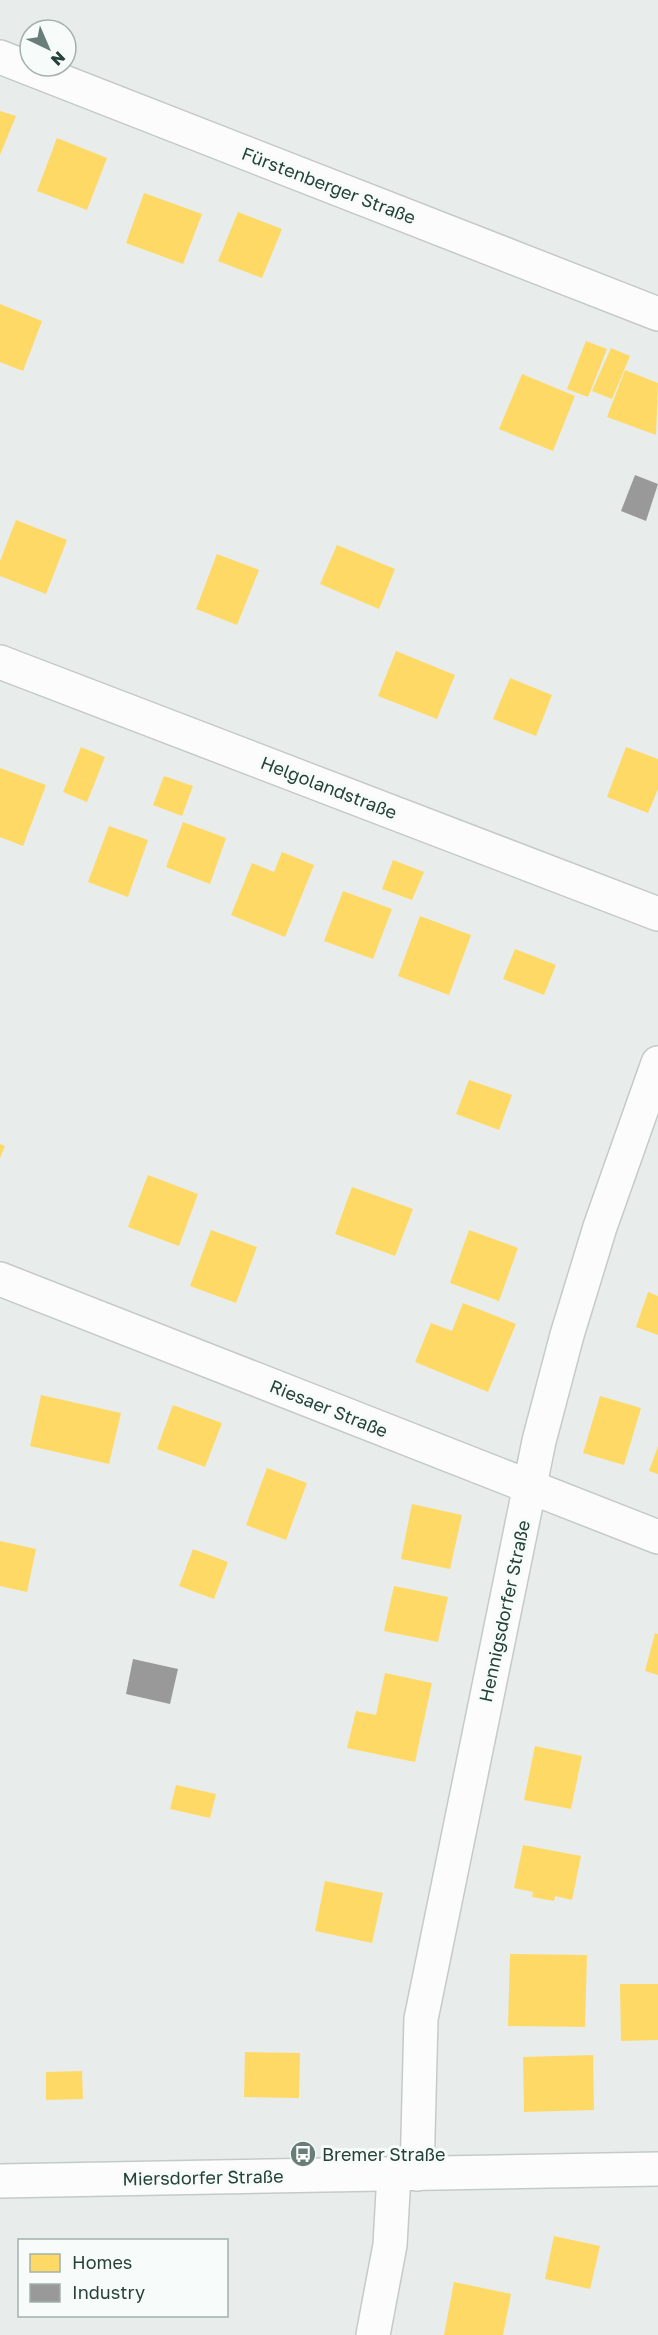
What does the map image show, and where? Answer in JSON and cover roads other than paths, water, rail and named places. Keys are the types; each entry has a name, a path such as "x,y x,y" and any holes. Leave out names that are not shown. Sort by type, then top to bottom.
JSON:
{"street":[{"name":"Fürstenberger Straße","path":"0,57 658,314"},
{"name":"Helgolandstraße","path":"0,662 658,914"},
{"name":"Hennigsdorfer Straße","path":"406,2174 421,2019 530,1487 567,1335 633,1127 658,1063"},
{"name":"Riesaer Straße","path":"0,1279 658,1537"},
{"name":"Miersdorfer Straße","path":"0,2181 658,2169"},
{"path":"373,2335 406,2174"}],"place":[{"name":"Bremer Straße","path":"303,2154"}]}
